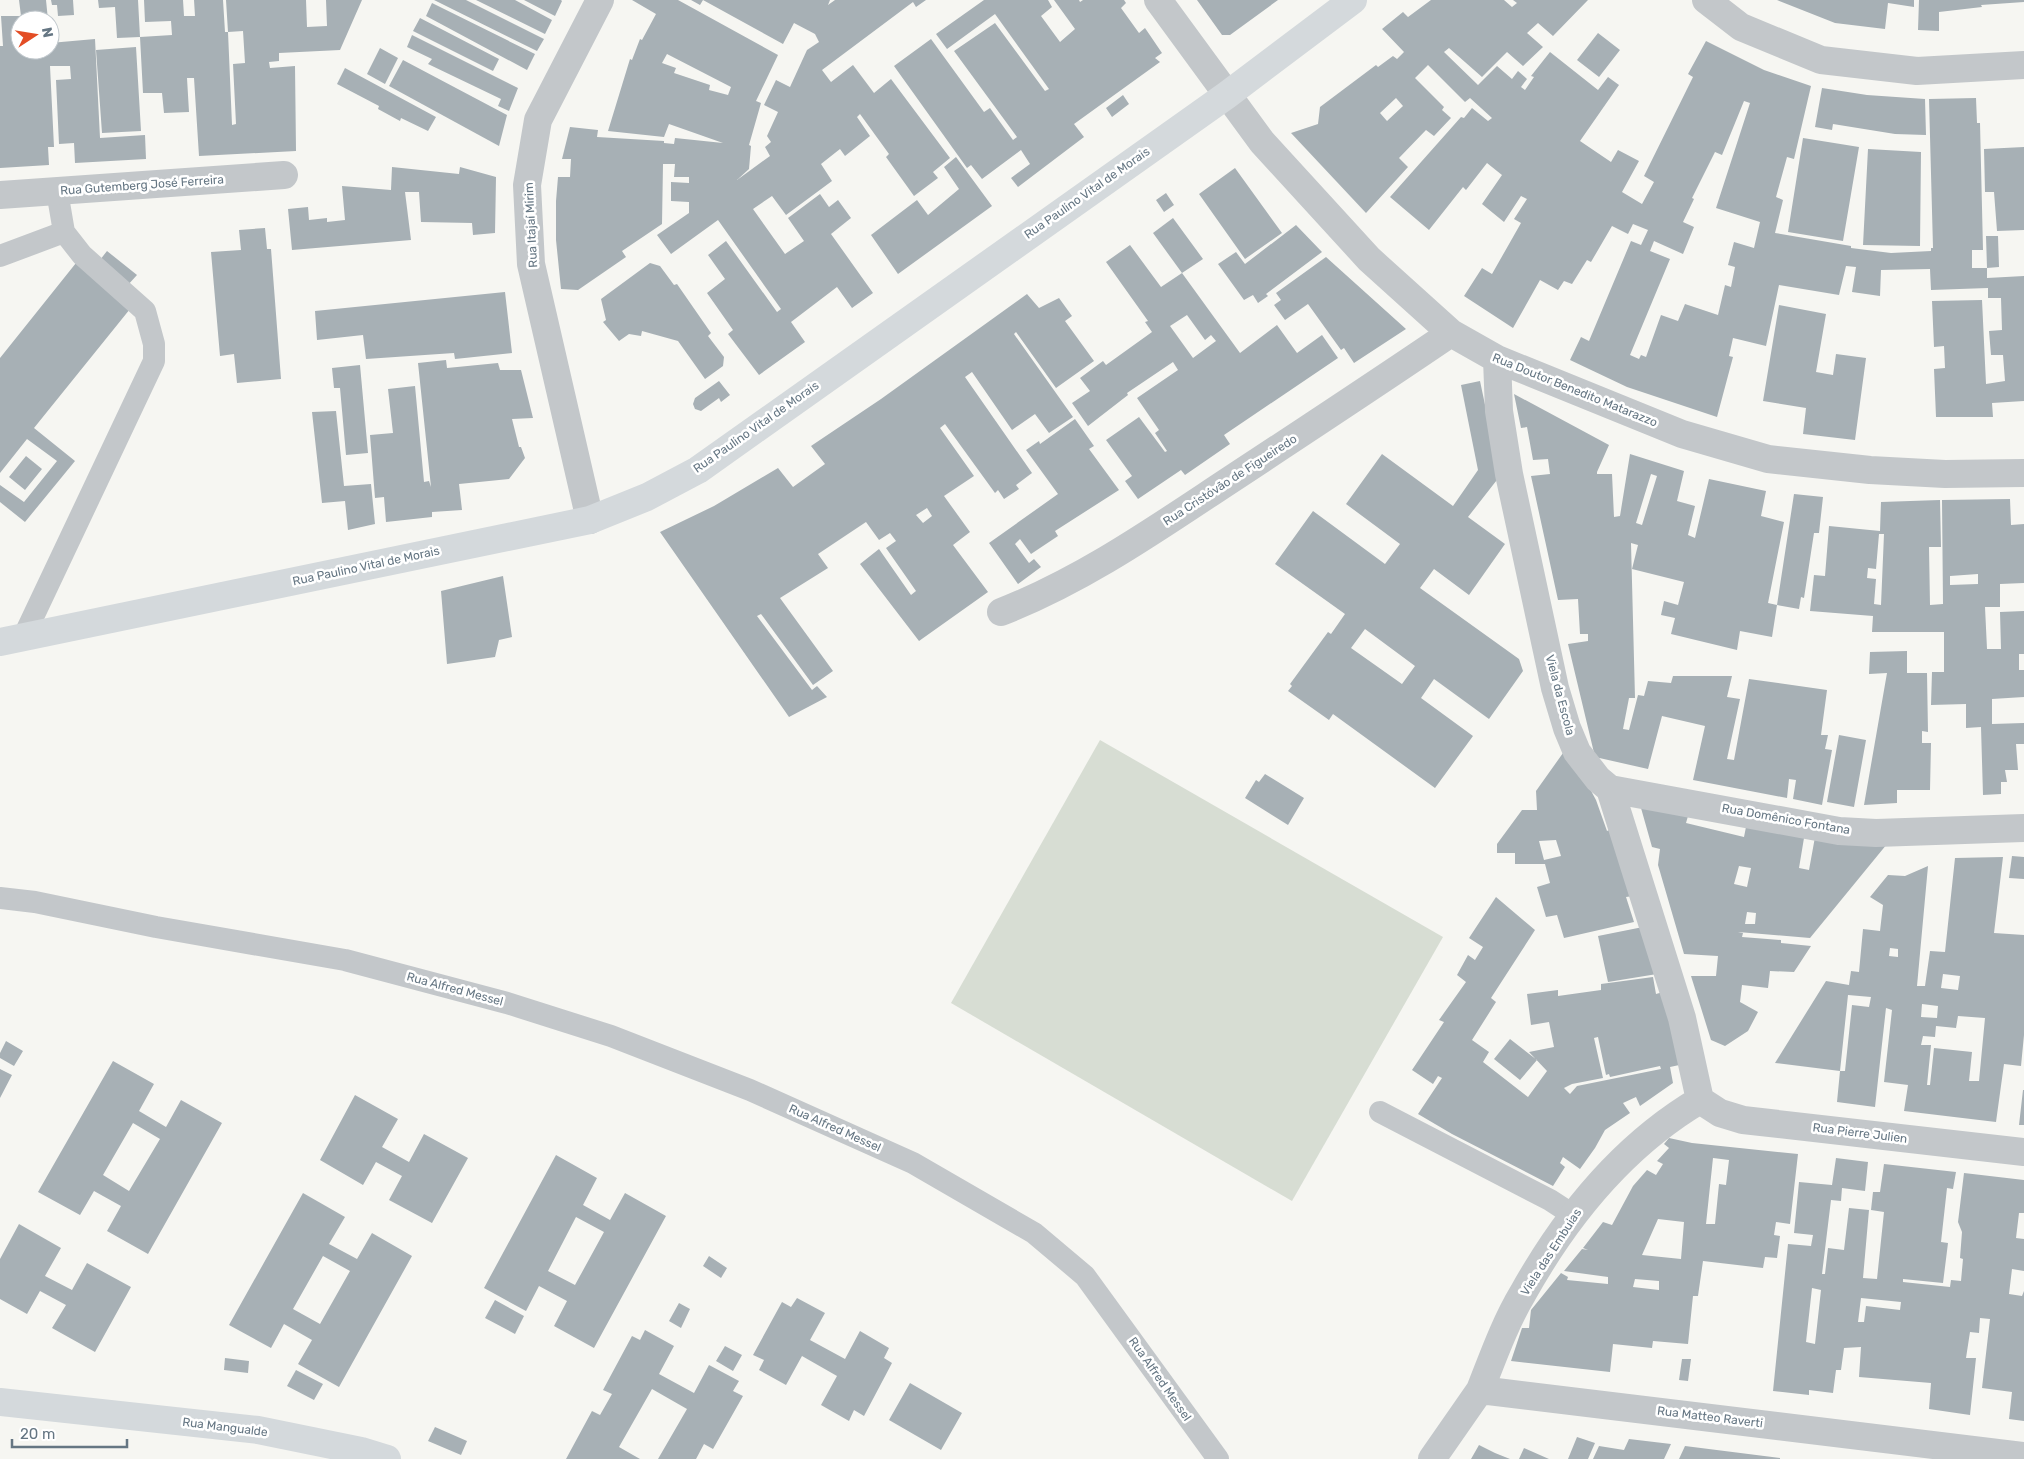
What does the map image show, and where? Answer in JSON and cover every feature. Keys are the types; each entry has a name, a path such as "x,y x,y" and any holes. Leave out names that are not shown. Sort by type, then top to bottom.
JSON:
{"street":[{"name":"Rua Itajaí Mirim","path":"590,520 531,264 527,185 538,120 600,0"},
{"name":"Rua Doutor Benedito Matarazzo","path":"1158,0 1262,142 1369,259 1452,333 1497,359 1682,434 1768,459 1888,471 1945,474 2024,472"},
{"name":"Rua Paulino Vital de Morais","path":"12,640 590,520 647,497 698,470 1227,95 1353,0"},
{"path":"1706,0 1741,27 1821,60 1917,71 2024,65"},
{"name":"Rua Gutemberg José Ferreira","path":"0,195 284,175"},
{"name":"Rua Cristóvão de Figueiredo","path":"1001,612 1040,597 1151,531 1452,333"},
{"name":"Viela da Escola","path":"1497,359 1499,411 1509,474 1556,688 1567,728 1577,752 1593,773 1610,789 1682,1018 1700,1100"},
{"name":"Rua Domênico Fontana","path":"1610,789 1840,831 1876,833 2024,828"},
{"name":"Rua Pierre Julien","path":"1700,1100 1720,1113 1744,1120 2024,1152"},
{"name":"Viela das Embuias","path":"1480,1390 1500,1340 1523,1293 1572,1215 1636,1146 1670,1118 1700,1100"},
{"path":"1432,1459 1480,1390"},
{"name":"Rua Matteo Raverti","path":"1480,1390 2021,1457"},
{"name":"Rua Mangualde","path":"0,1402 258,1430 361,1451 387,1459"}],"lane":[{"path":"12,640 154,361 154,344 144,311 82,255 64,232 57,191"},
{"path":"0,256 64,232"},
{"name":"Rua Alfred Messel","path":"0,898 35,902 156,927 345,960 507,1003 611,1036 750,1090 913,1163 1034,1233 1085,1276 1218,1459"},
{"path":"1380,1112 1550,1200 1572,1215"}],"shaded area":[{"path":"1100,740 1443,937 1292,1201 951,1003"}],"building":[{"path":"19,0 46,0 47,10 20,10"},
{"path":"51,0 73,0 74,15 60,16 60,10 57,10 57,5 52,5"},
{"path":"98,0 138,0 140,37 117,38 115,7 99,8"},
{"path":"144,0 183,0 184,16 195,16 194,0 223,0 225,32 228,32 226,0 306,0 307,27 327,26 326,0 362,0 340,50 279,53 279,61 269,62 270,68 295,66 296,151 199,156 194,78 187,78 189,112 164,113 162,93 143,93 140,37 172,35 171,21 145,22","holes":["243,31 245,63 233,64 236,124 232,125 228,32"]},
{"path":"434,0 466,0 544,39 537,51"},
{"path":"476,0 515,0 552,20 545,34"},
{"path":"524,0 561,0 562,1 555,16"},
{"path":"632,0 678,0 778,55 756,101 761,103 749,145 751,146 749,169 737,180 770,156 765,147 771,142 767,136 778,112 764,105 776,80 790,87 807,50 819,42 815,34 794,23 783,44 703,0 830,0 828,5 835,0 926,0 916,7 913,2 822,70 831,82 853,65 874,93 891,79 950,158 933,172 938,178 914,196 886,157 889,154 860,114 857,117 870,136 845,156 840,149 821,164 832,181 786,215 772,196 753,209 785,254 804,241 788,218 820,194 829,207 838,200 851,218 831,234 873,293 852,308 837,287 791,322 805,342 759,375 728,334 733,330 707,293 725,279 708,255 726,241 777,312 781,309 718,220 671,254 657,235 689,213 689,202 671,201 671,182 689,183 689,177 674,177 675,164 663,164 662,224 622,251 626,257 578,290 561,289 556,240 556,201 558,177 570,177 571,159 562,159 570,127 598,130 597,137 664,141 664,143 674,144 675,138 723,143 669,124 664,137 608,131 630,59 632,60 640,39 642,40 656,14","holes":["667,54 731,87 728,95 709,90 710,85 674,73 676,68 662,63"]},
{"path":"691,0 703,0 700,5"},
{"path":"984,0 1048,0 1052,7 1041,16 1060,42 1075,29 1054,0 1079,0 1080,2 1083,0 1124,0 1126,3 1121,8 1139,33 1145,28 1162,53 1155,58 1160,62 1074,124 1084,137 1018,187 1011,178 1030,164 1021,150 982,179 971,165 967,168 894,66 931,39 984,112 990,108 1013,140 1017,137 954,51 995,23 1045,91 1049,89 995,14 947,49 936,34"},
{"path":"1197,0 1278,0 1230,35 1222,35"},
{"path":"1431,0 1504,0 1512,7 1517,3 1513,0 1588,0 1553,36 1538,23 1527,33 1543,47 1523,66 1507,52 1482,77 1449,48 1444,52 1478,85 1497,66 1512,79 1518,71 1527,79 1521,87 1525,90 1534,77 1531,76 1550,52 1598,90 1608,77 1619,85 1580,141 1611,162 1618,150 1639,161 1622,192 1642,204 1654,182 1644,176 1693,77 1688,74 1706,41 1764,70 1811,86 1794,159 1787,157 1776,197 1783,200 1775,233 1851,246 1851,248 1891,253 1931,251 1931,248 1933,248 1929,99 1976,98 1977,123 1980,123 1983,250 1972,250 1972,268 1987,268 1987,278 2024,276 2024,401 1992,403 1993,417 1936,417 1934,369 1945,368 1944,346 1934,347 1932,301 1982,300 1986,384 2005,381 2003,355 1991,355 1989,331 2002,330 2001,298 1988,298 1988,288 1931,290 1930,269 1881,270 1880,296 1852,292 1856,267 1846,266 1839,295 1779,285 1766,346 1733,338 1729,356 1733,357 1717,417 1627,387 1570,360 1581,337 1589,341 1631,241 1641,245 1648,230 1633,224 1628,234 1612,226 1591,262 1587,260 1572,284 1564,281 1558,290 1540,280 1513,328 1464,296 1482,268 1492,274 1521,223 1514,219 1527,199 1521,196 1504,222 1482,204 1502,175 1487,163 1466,190 1463,187 1429,230 1390,197 1461,117 1464,118 1472,108 1488,121 1492,118 1470,98 1465,102 1428,65 1415,78 1444,107 1442,110 1451,118 1434,136 1426,130 1399,158 1408,167 1366,213 1291,133 1318,124 1320,107 1376,65 1378,67 1393,56 1397,59 1404,52 1382,29 1403,12 1408,17","holes":["1396,98 1403,106 1387,121 1380,113","1744,101 1750,103 1716,208 1760,222 1754,248 1734,242 1728,265 1735,267 1731,287 1725,285 1718,315 1685,304 1678,321 1661,315 1646,357 1641,355 1639,359 1630,355 1670,259 1650,251 1654,241 1683,254 1694,227 1683,222 1694,199 1692,198 1715,152 1722,155"]},
{"path":"1777,0 1914,0 1914,7 1888,3 1885,29 1835,23"},
{"path":"1919,0 2024,0 2024,2 1981,5 1982,7 1939,12 1939,31 1918,30"},
{"path":"432,3 535,54 527,70 426,16"},
{"path":"1,16 10,16 10,60 60,60 60,42 95,39 100,138 145,135 146,159 75,163 74,143 59,144 56,80 71,79 70,66 50,66 54,147 48,147 49,165 0,168 0,46 3,46"},
{"path":"420,18 499,59 493,71 413,31"},
{"path":"1598,33 1620,50 1599,77 1577,60"},
{"path":"412,35 518,88 509,111 498,106 501,99 428,64 432,59 407,47"},
{"path":"136,47 141,131 102,133 96,50"},
{"path":"380,48 398,58 385,84 367,74"},
{"path":"403,60 507,115 499,146 389,86"},
{"path":"345,68 436,117 428,131 401,118 400,121 378,109 379,106 337,84"},
{"path":"1822,88 1867,95 1925,99 1926,135 1895,134 1833,124 1832,130 1815,127"},
{"path":"1123,95 1129,104 1112,117 1106,108"},
{"path":"1803,138 1859,147 1843,241 1788,232"},
{"path":"2024,147 2024,230 1997,231 1994,192 1985,192 1984,149"},
{"path":"1868,149 1921,152 1920,246 1863,245"},
{"path":"956,157 992,206 898,274 871,235 917,200 928,215 959,189 944,167"},
{"path":"392,167 459,174 460,167 496,177 495,233 473,235 472,223 421,222 419,192 405,192 411,240 292,250 288,209 308,207 309,220 327,218 327,222 345,220 342,186 391,190"},
{"path":"1235,168 1282,233 1245,259 1199,194"},
{"path":"1166,193 1174,205 1164,212 1156,200"},
{"path":"1173,218 1203,259 1182,273 1153,233"},
{"path":"1296,225 1322,252 1266,294 1268,296 1258,303 1253,295 1244,300 1218,264 1236,252 1245,264"},
{"path":"265,228 267,249 271,249 281,379 237,383 234,354 220,356 211,252 241,250 239,230"},
{"path":"1986,236 1998,236 1999,267 1987,268"},
{"path":"1130,245 1161,287 1182,273 1240,353 1277,325 1297,353 1322,335 1338,358 1224,435 1230,444 1185,475 1181,470 1138,499 1125,481 1132,476 1106,440 1139,417 1165,452 1167,451 1155,433 1159,430 1137,398 1178,370 1173,362 1127,393 1128,395 1088,426 1072,403 1090,391 1080,378 1103,361 1106,365 1152,332 1145,322 1148,321 1106,262","holes":["1187,315 1205,340 1211,335 1216,341 1193,358 1170,326"]},
{"path":"107,251 137,275 116,298 130,309 34,428 75,461 25,522 0,502 0,485 24,502 57,461 27,439 0,473 0,358 76,263 89,274"},
{"path":"1326,257 1406,329 1354,363 1344,348 1341,350 1308,304 1285,320 1274,305 1281,300 1276,293"},
{"path":"650,263 660,266 674,285 677,284 711,333 708,336 724,357 723,366 705,379 678,341 642,331 641,336 629,334 619,341 603,322 606,320 601,299"},
{"path":"505,292 512,353 455,359 454,353 366,359 363,335 317,340 315,311"},
{"path":"1027,294 1039,308 1059,298 1072,316 1065,321 1094,361 1056,388 1016,332 1014,334 1073,417 1049,433 1035,414 1012,430 972,372 965,377 1032,473 1016,485 1019,489 1004,499 998,490 995,493 945,424 940,428 974,476 944,496 970,532 953,545 988,592 919,641 860,564 879,549 911,595 916,591 886,548 896,541 890,533 879,540 866,522 818,554 828,568 780,598 833,671 813,685 761,614 757,616 812,690 817,686 827,697 789,717 660,532 714,506 778,468 793,487 825,464 811,446 881,399","holes":["927,508 932,516 923,523 916,515"]},
{"path":"1779,305 1826,314 1816,372 1833,375 1836,354 1866,358 1855,440 1803,434 1806,408 1763,401"},
{"path":"446,360 447,368 498,363 500,370 521,370 533,418 512,419 519,447 521,447 525,458 509,479 459,484 462,510 432,512 432,517 386,522 384,497 375,498 370,435 393,433 388,389 415,386 424,482 429,481 431,487 418,363"},
{"path":"360,365 368,453 346,455 340,388 334,388 332,368"},
{"path":"719,381 730,395 721,402 719,398 701,411 695,409 693,404 695,398"},
{"path":"1480,381 1500,476 1468,517 1505,544 1469,595 1434,569 1420,588 1519,659 1523,671 1489,719 1434,679 1421,698 1473,736 1435,788 1333,714 1329,720 1288,691 1292,686 1290,684 1328,632 1331,634 1345,614 1275,564 1313,511 1385,564 1400,544 1346,504 1382,454 1453,506 1478,470 1461,385","holes":["1365,629 1415,666 1402,684 1351,648"]},
{"path":"1514,394 1609,445 1597,474 1612,474 1614,517 1620,516 1630,454 1684,471 1677,501 1695,506 1688,535 1695,538 1709,479 1766,491 1761,516 1784,522 1768,603 1777,605 1772,637 1740,631 1737,650 1671,634 1675,618 1661,615 1664,601 1678,605 1684,582 1632,569 1638,545 1631,543 1635,698 1629,698 1623,729 1629,730 1638,695 1644,696 1648,681 1671,683 1673,676 1732,676 1727,697 1740,699 1727,759 1734,760 1749,679 1827,690 1821,735 1828,735 1825,749 1832,750 1822,805 1793,799 1796,780 1789,779 1787,798 1693,780 1705,726 1662,716 1648,769 1595,757 1568,644 1588,641 1588,634 1580,634 1578,599 1558,600 1531,476 1550,474 1548,459 1533,460 1527,427 1521,428","holes":["1651,474 1657,476 1642,525 1636,523"]},
{"path":"336,411 344,486 371,484 375,524 348,530 345,501 322,503 312,412"},
{"path":"1075,419 1094,446 1089,449 1119,490 1055,531 1058,536 1031,554 1020,539 1015,544 1029,563 1034,559 1041,567 1018,584 989,543 1058,494 1026,450 1039,441 1040,444"},
{"path":"26,456 42,469 25,490 9,477"},
{"path":"1794,494 1823,497 1819,533 1814,533 1804,598 1801,597 1799,609 1777,605"},
{"path":"2010,499 2011,525 2024,524 2024,583 2000,584 2000,607 1985,607 1987,649 2001,649 2000,612 2024,611 2024,654 2019,654 2019,670 2024,670 2024,697 1992,699 1992,724 2024,723 2024,744 2016,744 2018,770 2005,770 2007,782 2001,782 2001,794 1983,795 1981,727 1966,728 1966,704 1931,705 1932,672 1944,672 1944,632 1872,632 1873,616 1810,611 1814,575 1825,576 1829,526 1880,531 1881,502 1940,500 1941,547 1929,547 1930,605 1943,604 1942,500","holes":["1879,534 1884,534 1881,605 1874,604 1876,579 1867,578 1868,568 1876,569","1978,574 1978,584 1950,585 1950,576"]},
{"path":"503,576 512,637 499,640 495,657 447,664 441,591"},
{"path":"1907,651 1907,673 1927,673 1928,732 1922,731 1922,743 1931,743 1930,790 1897,790 1897,803 1864,805 1887,673 1869,674 1870,652"},
{"path":"1839,735 1866,740 1854,807 1827,802"},
{"path":"1570,752 1596,800 1607,831 1612,829 1633,896 1626,897 1634,922 1564,938 1557,915 1546,917 1537,887 1550,883 1545,864 1515,864 1515,853 1497,853 1497,844 1522,810 1537,810 1536,791 1563,753","holes":["1556,840 1561,856 1544,860 1539,841"]},
{"path":"1265,774 1304,798 1288,825 1245,798 1256,780 1259,782"},
{"path":"1641,808 1690,809 1686,823 1744,837 1746,827 1804,838 1799,868 1809,870 1815,837 1887,844 1810,938 1738,932 1743,933 1742,937 1781,940 1781,943 1811,946 1794,972 1770,971 1768,988 1742,985 1740,1002 1758,1012 1748,1031 1725,1046 1711,1040 1691,976 1716,976 1718,956 1684,954 1658,865 1660,849 1652,847","holes":["1739,866 1751,868 1747,887 1734,884","1747,912 1756,913 1755,924 1745,924"]},
{"path":"2012,856 2024,857 2024,879 2009,878"},
{"path":"2003,857 1994,933 2024,935 2024,1035 2021,1066 2004,1064 1996,1122 1904,1111 1908,1085 1884,1082 1892,1010 1886,1008 1875,1107 1837,1102 1840,1071 1775,1063 1826,981 1849,985 1851,971 1859,972 1863,929 1880,931 1883,905 1870,897 1888,875 1905,876 1928,866 1917,986 1925,986 1930,951 1945,952 1955,858","holes":["1890,948 1898,949 1898,957 1889,956","1943,974 1960,976 1958,990 1941,988","1848,995 1871,997 1869,1007 1852,1005 1845,1071 1840,1071","1922,1004 1938,1006 1937,1018 1921,1017","1958,1016 1985,1018 1979,1081 1969,1081 1972,1052 1934,1048 1930,1085 1927,1085 1931,1045 1921,1045 1923,1036 1935,1037 1936,1026 1956,1028"]},
{"path":"1496,897 1535,930 1491,998 1496,1002 1472,1040 1489,1052 1483,1062 1528,1097 1547,1071 1529,1052 1554,1047 1549,1022 1531,1025 1527,994 1558,990 1558,996 1601,990 1601,984 1653,977 1656,994 1663,992 1684,1064 1670,1067 1673,1083 1640,1106 1636,1097 1623,1103 1630,1113 1605,1130 1580,1169 1563,1157 1560,1163 1565,1167 1553,1186 1452,1134 1418,1114 1442,1078 1438,1076 1433,1084 1412,1070 1444,1022 1439,1020 1466,982 1457,975 1468,955 1475,960 1483,947 1469,938","holes":["1598,1037 1606,1075 1609,1074 1610,1077 1660,1066 1661,1069 1577,1086 1570,1094 1564,1088 1572,1084 1603,1078 1594,1038"]},
{"path":"1643,927 1657,974 1608,982 1598,936"},
{"path":"1510,1039 1537,1060 1520,1080 1494,1059"},
{"path":"6,1041 23,1051 14,1066 0,1058 0,1053"},
{"path":"113,1061 154,1084 139,1111 166,1127 181,1100 222,1123 148,1254 107,1231 121,1206 94,1191 80,1215 38,1192","holes":["133,1123 160,1139 129,1191 103,1175"]},
{"path":"0,1069 12,1075 0,1098"},
{"path":"2023,1090 2024,1125 2019,1125"},
{"path":"355,1095 398,1119 382,1147 409,1162 424,1134 468,1158 432,1223 389,1200 402,1176 376,1162 363,1185 320,1160"},
{"path":"1669,1138 1692,1143 1798,1154 1790,1224 1776,1222 1774,1235 1780,1236 1777,1258 1765,1257 1763,1268 1703,1261 1698,1296 1693,1296 1688,1344 1653,1341 1652,1348 1613,1344 1610,1372 1511,1361 1522,1328 1529,1328 1531,1310 1561,1273 1568,1277 1567,1280 1608,1284 1608,1277 1564,1271 1582,1249 1588,1250 1583,1248 1603,1222 1612,1225 1633,1186 1647,1170 1656,1175 1663,1164 1657,1161 1669,1148 1664,1144","holes":["1713,1158 1729,1160 1726,1185 1719,1184 1715,1224 1706,1224","1658,1219 1684,1222 1681,1259 1642,1255","1635,1279 1659,1281 1659,1290 1633,1287"]},
{"path":"556,1155 597,1178 583,1205 610,1220 625,1193 666,1216 594,1348 554,1326 567,1301 539,1286 526,1311 484,1288","holes":["576,1217 604,1232 575,1285 548,1271"]},
{"path":"1836,1158 1868,1162 1865,1191 1842,1188 1841,1201 1831,1200 1822,1274 1825,1274 1828,1248 1844,1250 1849,1208 1869,1210 1863,1278 1877,1279 1884,1212 1871,1210 1873,1192 1880,1192 1884,1164 1956,1172 1953,1189 1947,1188 1941,1242 1948,1243 1943,1283 1903,1279 1903,1282 1950,1287 1951,1280 1961,1281 1963,1259 1960,1258 1962,1232 1958,1222 1964,1173 2024,1180 2024,1213 2019,1213 2016,1238 2024,1239 2024,1271 2012,1269 2009,1294 2022,1296 2024,1291 2024,1421 2009,1419 2012,1392 1982,1388 1990,1319 1980,1318 1979,1333 1970,1332 1966,1358 1976,1358 1970,1415 1929,1409 1931,1383 1859,1377 1861,1347 1844,1348 1841,1370 1836,1370 1833,1393 1809,1390 1809,1395 1773,1391 1788,1244 1811,1246 1813,1235 1794,1233 1799,1182 1832,1185","holes":["1812,1288 1821,1290 1815,1344 1806,1342","1861,1298 1901,1302 1900,1310 1866,1306 1864,1322 1858,1322"]},
{"path":"303,1193 345,1217 329,1244 357,1259 372,1233 412,1256 339,1387 298,1364 312,1340 284,1324 271,1348 229,1325","holes":["323,1256 350,1271 320,1324 293,1309"]},
{"path":"19,1224 61,1248 45,1276 72,1290 87,1263 131,1287 95,1352 52,1328 66,1305 40,1291 27,1314 0,1299 0,1259"},
{"path":"709,1256 727,1268 721,1278 703,1266"},
{"path":"797,1298 825,1313 810,1340 845,1359 860,1331 889,1348 884,1358 892,1363 864,1416 854,1410 849,1421 821,1405 837,1376 802,1356 786,1385 759,1370 764,1360 753,1355 782,1302 791,1307"},
{"path":"495,1300 524,1316 515,1334 485,1318"},
{"path":"679,1303 690,1309 681,1328 669,1321"},
{"path":"645,1330 674,1346 659,1374 694,1393 709,1365 739,1381 733,1391 743,1396 713,1449 704,1444 696,1459 658,1459 687,1409 652,1389 619,1447 640,1459 566,1459 592,1411 600,1415 612,1394 603,1390 632,1336 640,1340"},
{"path":"725,1346 742,1355 733,1371 716,1361"},
{"path":"225,1358 249,1361 248,1373 224,1370"},
{"path":"1682,1359 1691,1359 1688,1381 1679,1380"},
{"path":"296,1370 323,1384 314,1400 287,1386"},
{"path":"910,1383 962,1413 941,1450 889,1420"},
{"path":"435,1427 467,1441 461,1455 428,1441"},
{"path":"1577,1437 1595,1443 1588,1459 1568,1459"},
{"path":"1629,1439 1671,1444 1664,1459 1593,1459 1599,1446 1624,1450"},
{"path":"1479,1445 1495,1453 1510,1459 1471,1459"},
{"path":"1685,1446 1780,1458 1780,1459 1679,1459"},
{"path":"1524,1448 1549,1459 1519,1459"}]}
